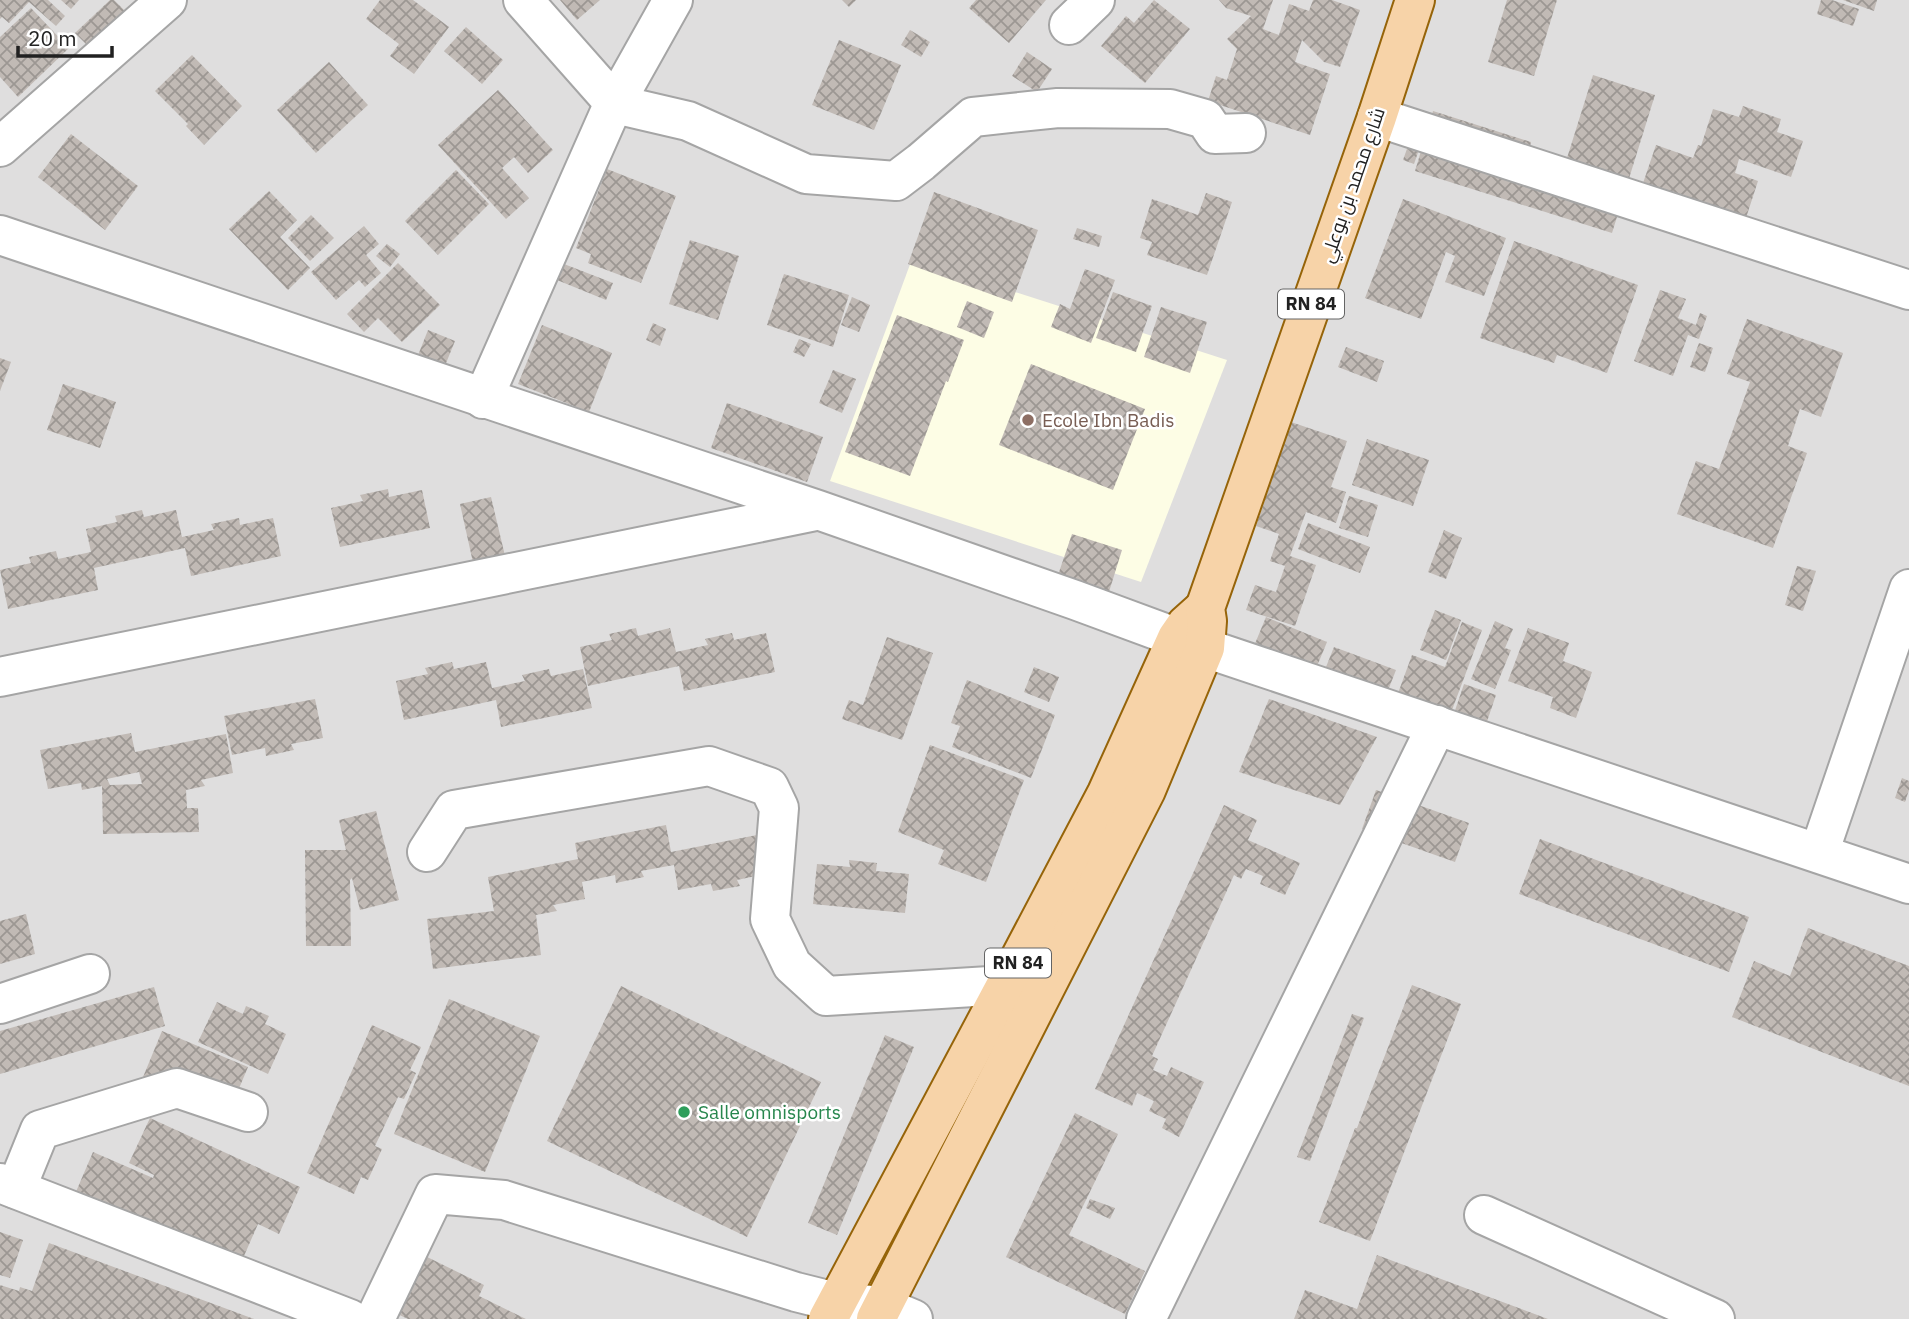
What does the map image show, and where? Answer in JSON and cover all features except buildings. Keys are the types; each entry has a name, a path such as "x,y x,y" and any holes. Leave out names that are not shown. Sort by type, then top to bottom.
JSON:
{"main road":[{"name":"شارع محمد بن بوعلي","path":"1191,643 1186,625 1205,608 1377,117 1415,0"},
{"name":"RN 84","path":"832,1311 1107,793 1191,643"},
{"name":"RN 84","path":"890,1315 1146,790 1191,643"}],"street":[{"path":"0,147 167,0"},
{"path":"523,0 615,104 688,121 806,174 896,181 973,117 1058,107 1170,109 1205,119 1215,134 1246,133"},
{"path":"483,399 609,114 673,0"},
{"path":"1377,117 1909,290"},
{"path":"0,235 818,510 1191,643 1909,884"},
{"path":"0,677 818,510"},
{"path":"1819,853 1909,589"},
{"path":"1146,1319 1437,725"},
{"path":"427,852 454,810 709,765 769,787 779,808 770,919 792,965 826,996 1006,985"},
{"path":"0,1004 90,974"},
{"path":"248,1112 177,1088 40,1130 8,1186 351,1319"},
{"path":"375,1319 435,1194 504,1200 789,1306 890,1315"},
{"path":"1484,1215 1715,1319"}],"shaded area":[{"path":"0,0 1909,0 1909,1319 0,1319"},
{"name":"Ecole Ibn Badis","path":"912,259 1227,360 1141,582 830,481"}],"place":[{"name":"Ecole Ibn Badis","path":"1028,420"},
{"name":"Salle omnisports","path":"684,1112"}]}
